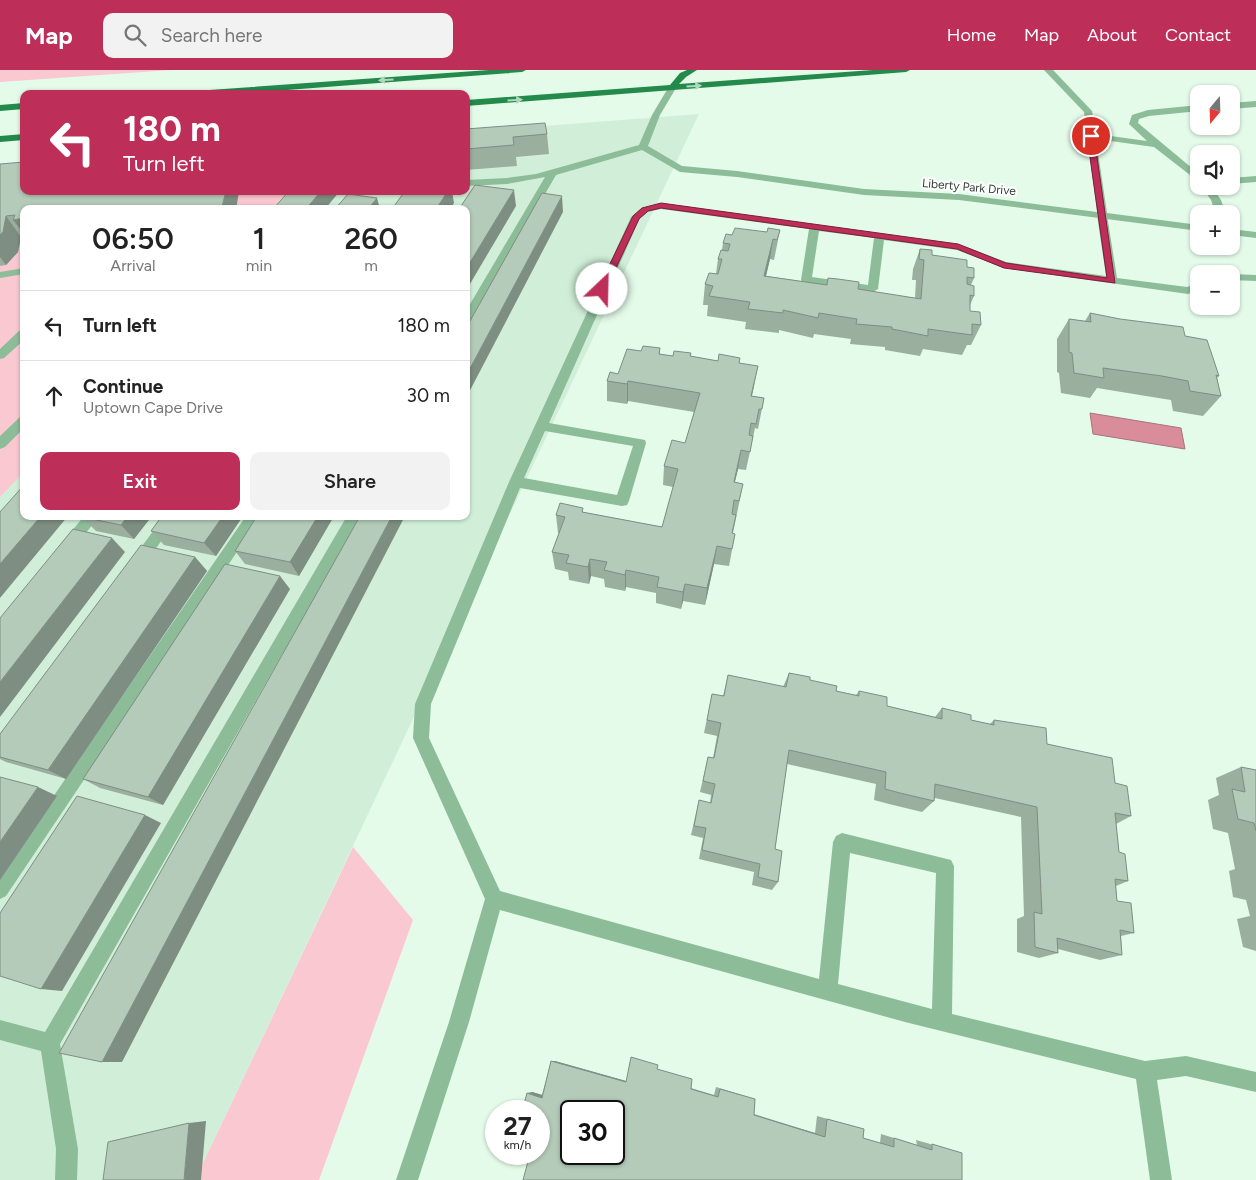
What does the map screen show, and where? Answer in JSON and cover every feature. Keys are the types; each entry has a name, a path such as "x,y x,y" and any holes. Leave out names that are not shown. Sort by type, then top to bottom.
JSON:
{"main road":[{"path":"250,90 522,70"},
{"path":"672,88 683,75 693,70"},
{"path":"470,103 906,70"},
{"path":"0,108 20,106"},
{"path":"0,139 20,137"}],"street":[{"path":"1048,70 1088,111 1112,281"},
{"path":"470,183 519,180 579,166 643,147 656,115 672,88"},
{"path":"1240,105 1256,104"},
{"path":"1190,109 1148,113 1135,117 1133,124 1190,172"},
{"path":"1091,136 1157,145"},
{"name":"Liberty Park Drive","path":"643,147 680,168 864,192 959,197 1190,227"},
{"path":"470,314 552,172"},
{"path":"1240,180 1256,179"},
{"path":"472,196 480,182"},
{"path":"344,205 352,195"},
{"path":"408,1180 459,1022 494,898 422,738 423,704 516,482 636,218 645,210 661,206 815,226 958,247 1004,265 1190,290"},
{"path":"815,226 806,280 873,289 878,235"},
{"path":"1240,233 1256,235"},
{"path":"2,277 20,271"},
{"path":"1240,277 1256,278"},
{"path":"0,355 20,337"},
{"path":"0,444 20,424"},
{"path":"516,482 622,502 640,443 541,426"},
{"path":"61,554 89,520"},
{"path":"126,579 169,520"},
{"path":"0,890 251,520"},
{"path":"66,1180 67,1149 50,1043 352,520"},
{"path":"828,991 842,842 945,866 942,1022"},
{"path":"494,898 942,1022 1145,1071 1186,1066 1256,1082"},
{"path":"0,1030 50,1043"},
{"path":"1145,1071 1161,1180"}],"shaded area":[{"path":"0,70 172,70 0,82"},
{"path":"699,114 195,1180 0,1180 0,497 20,476 20,520 470,520 470,205 276,205 284,195 470,195 470,132"},
{"path":"0,170 20,188 20,195 284,195 276,205 20,205 20,476 0,497"},
{"path":"1090,413 1181,428 1185,449 1093,434"},
{"path":"353,847 413,920 319,1180 195,1180"}],"building":[{"path":"545,123 547,134 513,137 514,145 470,149 470,129"},
{"path":"20,162 20,195 225,195 222,205 20,205 20,219 13,220 15,215 6,216 3,232 0,235 0,164"},
{"path":"475,185 514,190 470,262 470,205 462,205"},
{"path":"542,193 562,196 470,368 470,321"},
{"path":"285,195 318,195 309,205 277,205"},
{"path":"347,195 377,198 371,205 338,205"},
{"path":"402,195 445,195 439,205 395,205"},
{"path":"735,228 767,232 768,228 780,230 777,240 773,239 764,276 827,285 828,278 859,282 858,289 921,299 924,260 919,259 920,249 932,250 932,255 967,260 967,267 974,268 974,278 967,277 967,284 974,286 974,296 970,295 970,311 980,312 981,325 972,324 972,335 928,329 928,336 892,329 892,327 856,324 857,319 819,313 818,318 783,310 783,313 748,309 750,302 709,296 713,286 705,284 709,273 718,274 722,259 718,259 721,250 728,251 730,244 723,243 726,234 732,235"},
{"path":"1090,313 1183,327 1185,336 1207,340 1219,376 1216,375 1221,396 1190,391 1188,381 1162,376 1103,368 1104,378 1074,373 1072,353 1069,352 1069,319 1091,322"},
{"path":"643,346 660,348 659,354 673,356 674,351 691,353 690,356 718,361 719,354 740,358 739,363 758,366 751,396 764,398 762,409 759,409 756,424 751,423 749,435 753,436 750,452 741,450 734,482 743,484 739,501 734,500 732,514 736,515 732,533 735,534 732,549 717,546 707,588 685,584 683,592 657,587 659,577 626,570 625,575 604,570 607,562 590,559 588,567 566,563 569,555 552,552 565,517 556,515 560,503 583,508 582,512 662,527 678,469 664,466 672,440 685,443 700,393 628,381 627,384 607,381 610,372 618,374 627,349 641,351"},
{"path":"20,490 20,520 38,520 0,564 0,512"},
{"path":"97,520 125,520 121,525"},
{"path":"159,520 220,520 204,543 151,531"},
{"path":"254,520 316,520 290,562 235,551"},
{"path":"358,520 390,520 102,1062 59,1053"},
{"path":"73,529 112,538 0,682 0,618"},
{"path":"141,545 195,557 48,770 0,757 0,734"},
{"path":"225,564 280,576 148,797 83,779"},
{"path":"789,673 810,677 810,680 837,686 836,691 859,696 859,691 887,697 887,706 942,719 942,708 971,715 971,720 994,725 994,720 1046,728 1047,744 1112,758 1115,783 1127,786 1131,816 1115,813 1119,852 1125,854 1128,881 1115,879 1117,901 1131,903 1134,933 1120,930 1122,955 1057,938 1058,953 1035,947 1034,912 1042,914 1037,807 935,784 934,801 885,789 886,772 789,750 775,849 782,851 778,882 758,877 760,864 702,850 706,828 694,826 699,800 711,803 715,784 703,781 708,757 714,758 721,723 707,720 712,694 724,696 728,675 786,687"},
{"path":"1241,767 1256,770 1256,831 1254,823 1238,819 1232,789 1245,792"},
{"path":"0,777 38,787 0,842"},
{"path":"77,796 145,815 41,989 0,976 0,913"},
{"path":"631,1057 658,1065 657,1069 692,1079 691,1089 718,1097 720,1089 755,1099 754,1115 825,1137 827,1119 864,1129 863,1138 894,1147 894,1138 932,1150 932,1144 962,1153 962,1180 523,1180 527,1165 550,1165 550,1100 525,1100 527,1093 542,1098 551,1061 626,1082"},
{"path":"189,1123 184,1180 103,1180 108,1142"}],"route":[{"path":"602,289 636,218 645,210 661,206 958,247 1004,265 1112,281 1091,136"}]}
